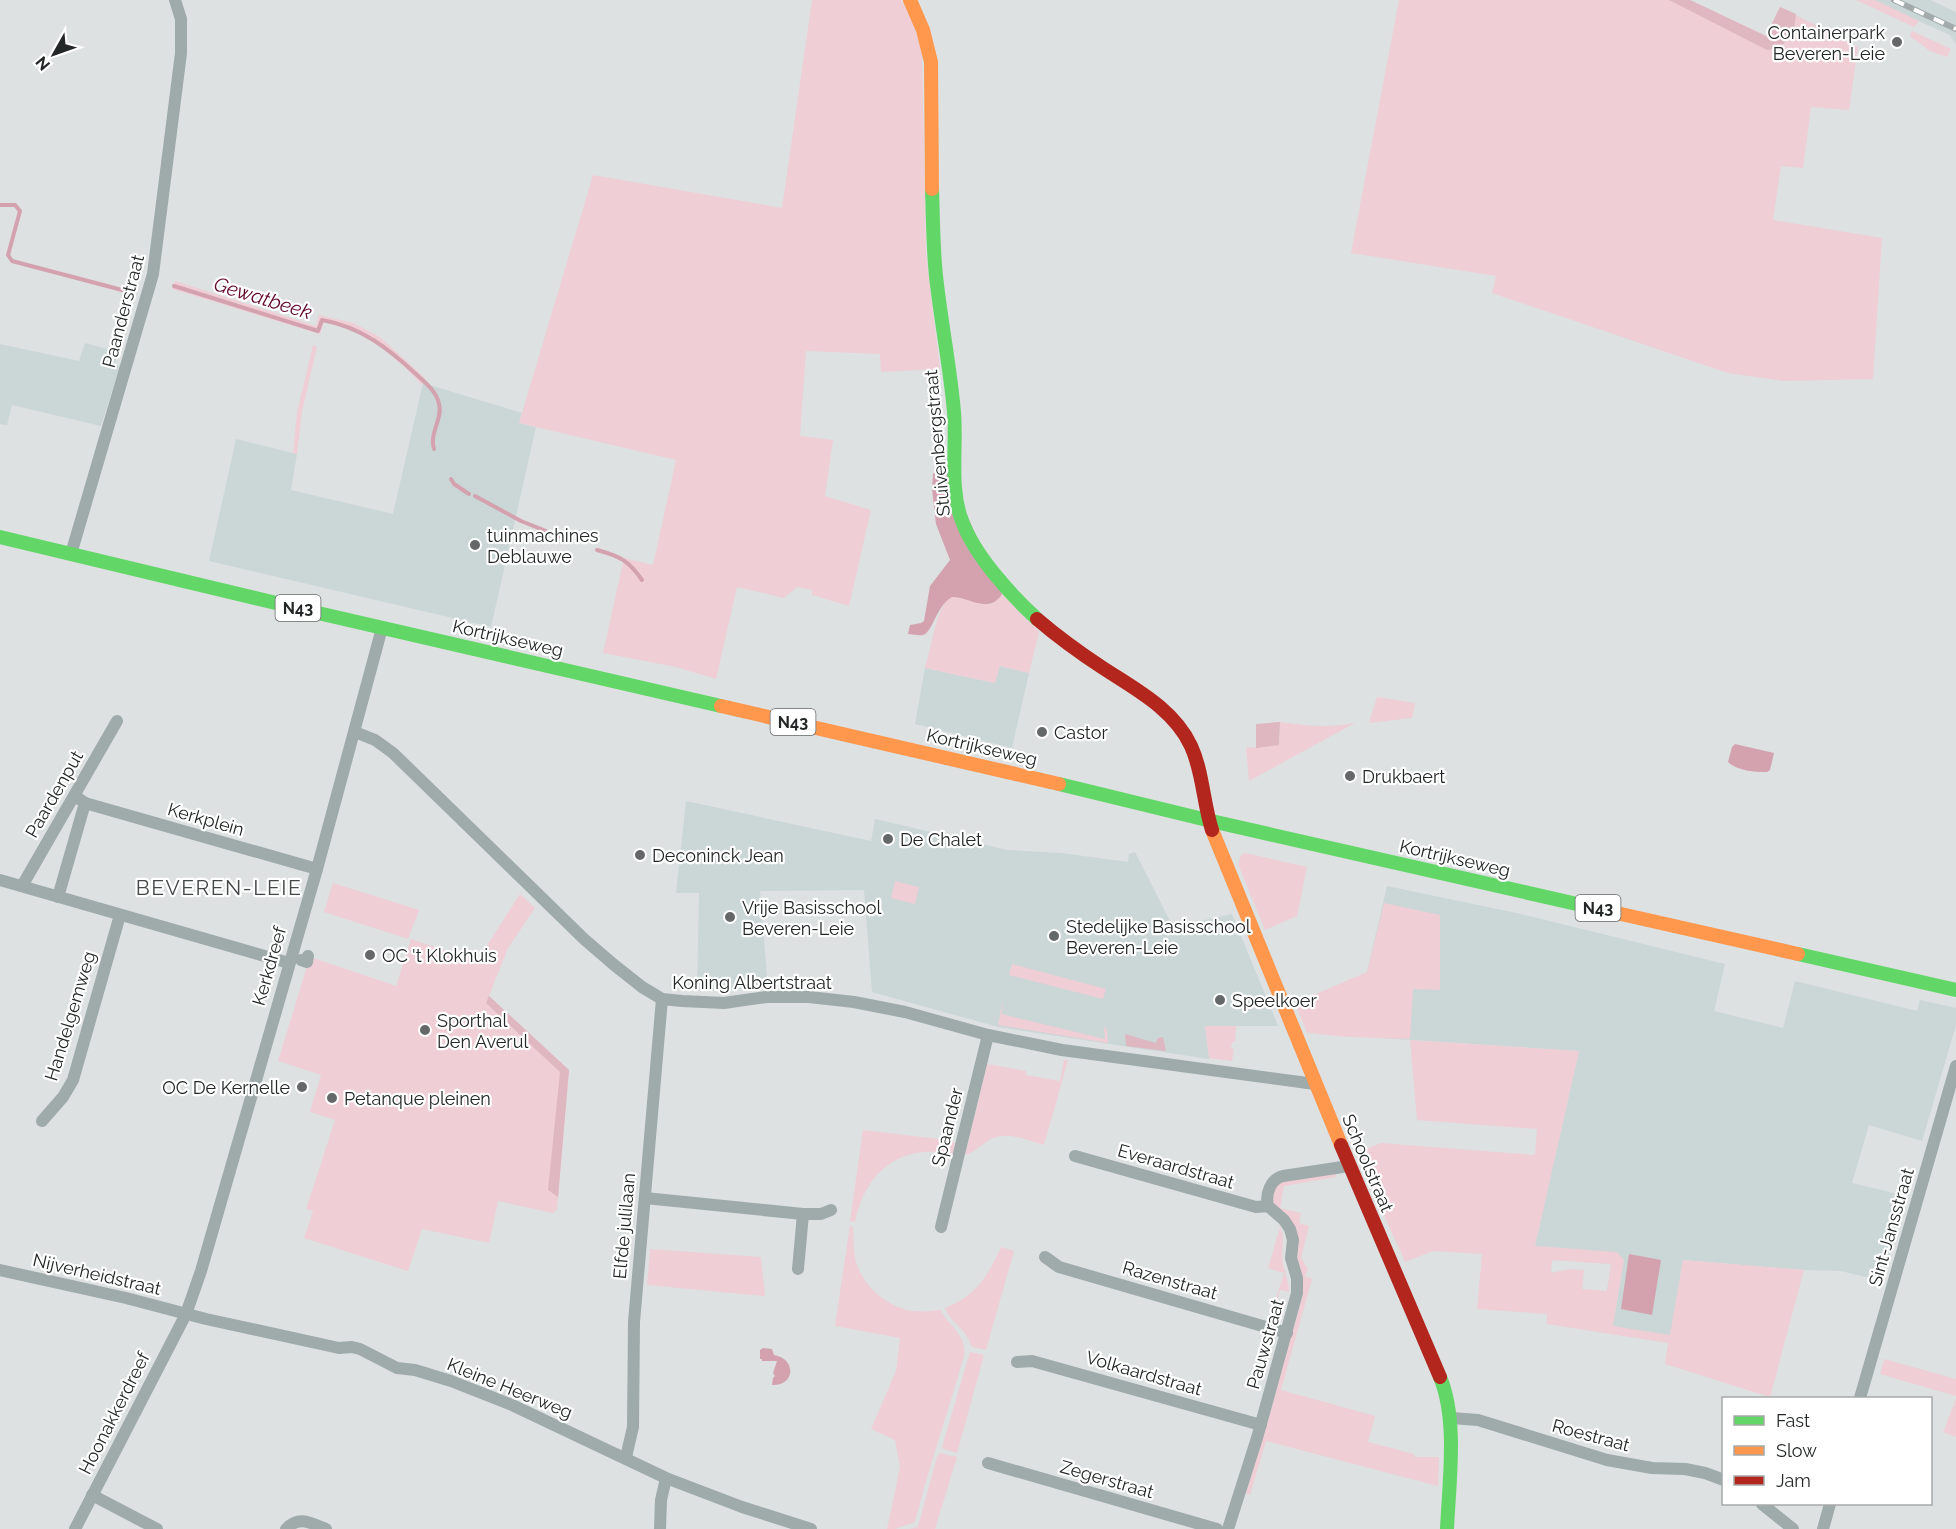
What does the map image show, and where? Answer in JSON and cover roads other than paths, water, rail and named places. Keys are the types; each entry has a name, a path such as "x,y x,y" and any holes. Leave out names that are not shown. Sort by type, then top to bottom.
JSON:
{"main road":[{"name":"Stuivenbergstraat","path":"910,0 925,33 931,62 935,259 952,384 956,486 960,516 980,552 1012,595 1036,618 1062,639 1155,703 1175,721 1187,737 1193,751 1207,820"},
{"name":"Kortrijkseweg","path":"0,537 1207,820 1956,990"},
{"name":"Schoolstraat","path":"1207,820 1349,1166 1442,1380 1451,1418 1447,1529"}],"street":[{"name":"Paanderstraat","path":"71,554 153,274 181,53 181,19 175,0"},
{"name":"Kerkdreef","path":"186,1314 299,960 317,869 382,628"},
{"name":"Paardenput","path":"22,886 62,815 80,799 117,721"},
{"name":"Koning Albertstraat","path":"355,732 375,740 393,753 584,939 635,981 662,999 724,1003 766,997 810,997 854,1002 904,1012 988,1035 1062,1050 1315,1084"},
{"name":"Kerkplein","path":"80,799 317,869"},
{"path":"58,897 80,799"},
{"path":"0,880 120,915 299,960"},
{"name":"Handelgemweg","path":"42,1121 63,1097 73,1080 120,915"},
{"name":"Elfde julilaan","path":"626,1457 633,1427 634,1322 662,999"},
{"name":"Spaander","path":"941,1227 988,1035"},
{"name":"Sint-Jansstraat","path":"1860,1397 1956,1066"},
{"name":"Everaardstraat","path":"1075,1156 1256,1207 1268,1206"},
{"path":"1268,1206 1267,1196 1270,1186 1279,1177 1349,1166"},
{"path":"645,1198 803,1214 821,1214 831,1210"},
{"name":"Pauwstraat","path":"1228,1529 1261,1425 1296,1301 1298,1286 1291,1258 1292,1235 1284,1220 1268,1206"},
{"path":"798,1269 803,1214"},
{"name":"Razenstraat","path":"1045,1257 1059,1267 1287,1333"},
{"name":"Nijverheidstraat","path":"0,1270 186,1314"},
{"name":"Kleine Heerweg","path":"186,1314 339,1348 360,1349 397,1368 415,1370 451,1381 512,1405 626,1457 666,1478 742,1507 811,1529"},
{"name":"Hoonakkerdreef","path":"75,1529 186,1314"},
{"name":"Volkaardstraat","path":"1017,1362 1032,1361 1261,1425"},
{"name":"Roestraat","path":"1451,1418 1478,1420 1607,1460 1652,1468 1685,1469 1722,1479"},
{"name":"Zegerstraat","path":"988,1463 1217,1529"},
{"path":"660,1529 661,1500 666,1478"},
{"path":"92,1494 157,1529"},
{"path":"1764,1505 1793,1529"},
{"path":"1823,1529 1829,1505"},
{"path":"286,1529 295,1522 302,1521 326,1529"}],"waterway":[{"name":"Gewatbeek","path":"0,205 15,205 20,211 8,255 12,261 126,291"},
{"name":"Gewatbeek","path":"174,286 318,331 322,320 362,333 406,365 436,395 440,410 433,437 434,449"},
{"name":"Gewatbeek","path":"451,479 454,484 469,494"},
{"name":"Gewatbeek","path":"475,496 521,521 571,541"},
{"name":"Gewatbeek","path":"597,550 623,560 642,580"}],"railway":[{"path":"1894,0 1956,29"}],"place":[{"name":"Containerpark Beveren-Leie","path":"1897,42"},
{"name":"tuinmachines Deblauwe","path":"475,545"},
{"name":"Castor","path":"1042,732"},
{"name":"Drukbaert","path":"1350,776"},
{"name":"De Chalet","path":"888,839"},
{"name":"Deconinck Jean","path":"640,855"},
{"name":"Vrije Basisschool Beveren-Leie","path":"730,917"},
{"name":"Stedelijke Basisschool Beveren-Leie","path":"1054,936"},
{"name":"OC 't Klokhuis","path":"370,955"},
{"name":"Speelkoer","path":"1220,1000"},
{"name":"Sporthal Den Averul","path":"425,1030"},
{"name":"OC De Kernelle","path":"302,1087"},
{"name":"Petanque pleinen","path":"332,1098"}],"district":[{"name":"BEVEREN-LEIE","path":"219,887"}]}
